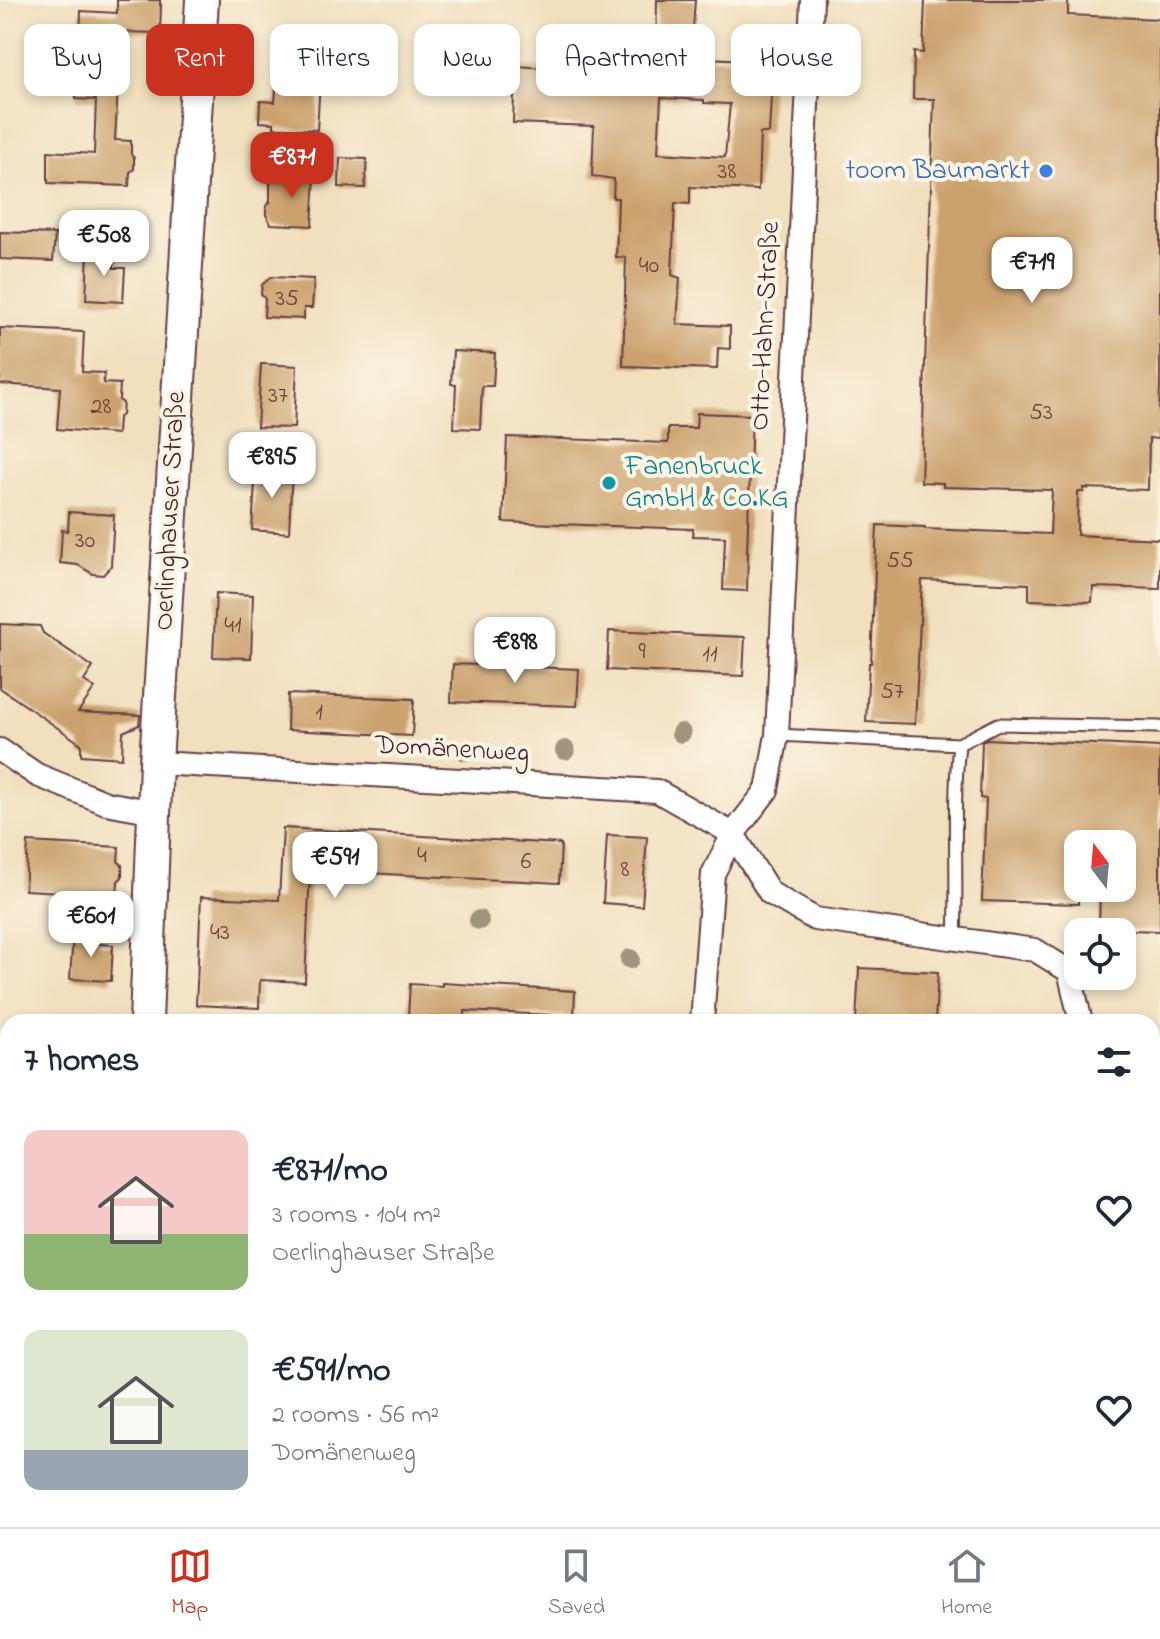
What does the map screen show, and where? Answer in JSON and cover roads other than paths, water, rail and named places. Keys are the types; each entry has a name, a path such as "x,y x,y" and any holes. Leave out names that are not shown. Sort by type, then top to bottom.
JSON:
{"street":[{"name":"Oerlinghauser Straße","path":"146,1014 156,763 202,0"},
{"name":"Otto-Hahn-Straße","path":"703,1014 713,874 733,834 767,790 777,735 812,0"},
{"path":"0,750 37,775 106,803 155,812"},
{"name":"Domänenweg","path":"156,763 657,791 733,834"},
{"path":"733,834 770,893 815,919 1035,950 1069,971 1079,1014"}],"lane":[{"path":"777,735 959,744 998,724 1160,727"},
{"path":"955,939 955,793 959,744"}],"place":[{"name":"toom Baumarkt","path":"1046,171"},
{"name":"Fanenbruck GmbH & Co.KG","path":"609,483"}]}
